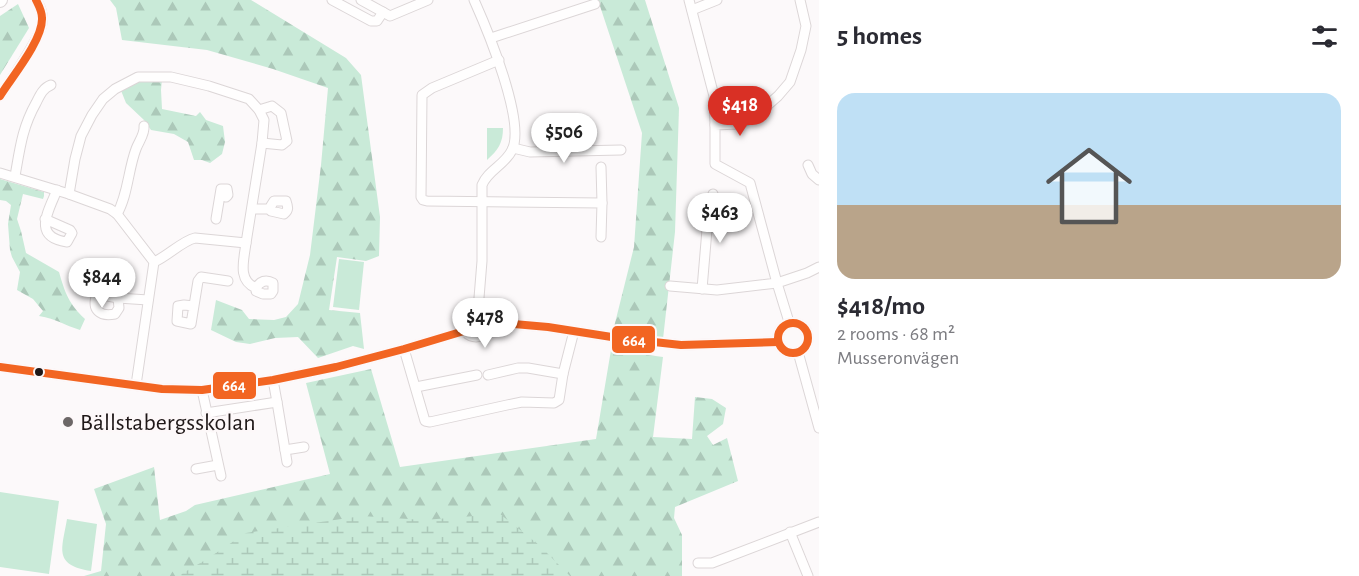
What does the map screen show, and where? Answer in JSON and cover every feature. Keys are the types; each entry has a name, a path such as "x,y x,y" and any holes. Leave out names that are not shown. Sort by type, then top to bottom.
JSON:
{"street":[{"path":"0,96 32,47 43,25 42,8 36,0"},
{"path":"332,0 371,21 377,21 384,12"},
{"path":"361,0 390,16 428,0"},
{"path":"474,0 499,60 516,135 513,148 508,156 492,170 482,185 482,261 478,309"},
{"path":"689,0 714,96 715,164 750,183 789,322"},
{"path":"692,10 717,0"},
{"path":"716,125 738,124 753,118 790,82 806,26 800,0"},
{"path":"491,38 595,4"},
{"path":"499,60 423,94 421,197 423,200 602,203"},
{"path":"69,194 81,136 92,115 103,99 138,77 171,77 249,99 264,120 243,272 244,279 256,288"},
{"path":"15,176 23,130 43,90 51,85"},
{"path":"259,110 272,106 281,113 287,141 282,145 262,143"},
{"path":"117,214 123,204 129,171 145,131 144,126"},
{"path":"513,148 531,152 621,150"},
{"path":"808,165 812,174 819,180"},
{"path":"601,167 601,237"},
{"path":"0,172 110,209 117,214 154,262 136,385"},
{"path":"45,219 57,190"},
{"path":"702,289 709,206 713,194"},
{"path":"216,219 220,195"},
{"path":"253,209 269,209"},
{"path":"154,262 165,257 189,239 246,243"},
{"path":"670,286 717,290 777,283 819,267"},
{"path":"194,306 198,281 201,277 224,279"},
{"path":"100,278 95,301 98,312 107,316 115,314 119,308 118,298"},
{"path":"97,294 148,300"},
{"path":"478,309 487,314 490,322 482,336 472,337 464,331 462,323 465,314 478,309"},
{"path":"490,322 548,327 681,345 778,342"},
{"path":"789,322 802,325 808,334 806,346 798,352 786,351 780,347 778,342 779,330 789,322"},
{"path":"808,334 819,329"},
{"path":"0,367 162,389 202,390 273,380 336,367 464,331"},
{"path":"405,349 425,421 430,422 522,402 554,403 559,400 574,331"},
{"path":"798,352 819,428"},
{"path":"488,375 518,368 563,374"},
{"path":"416,387 477,375"},
{"path":"273,380 287,462"},
{"path":"202,390 221,476"},
{"path":"206,413 277,402"},
{"path":"285,450 304,447"},
{"path":"196,469 218,465"},
{"path":"698,563 712,563 819,522"},
{"path":"790,532 808,576"}],"green space":[{"path":"110,0 251,0 346,58 361,75 380,217 379,256 366,261 337,257 329,310 360,313 364,349 353,346 318,358 298,337 275,338 250,344 236,342 211,330 216,300 242,310 249,319 274,320 286,317 298,304 310,255 328,88 207,50 122,40 116,8"},
{"path":"598,0 645,0 679,108 675,232 663,339 613,331 634,247 642,133"},
{"path":"18,4 29,28 0,75 0,16"},
{"path":"162,79 162,109 196,116 200,112 206,120 223,126 225,142 222,154 210,163 194,160 188,142 174,134 151,130 126,103 120,88 137,82"},
{"path":"487,128 503,128 499,146 487,160"},
{"path":"0,179 44,192 43,199 23,194 17,219 26,253 59,272 68,298 85,319 80,330 39,316 43,311 33,299 17,290 20,272 10,250 8,224 11,205 0,200"},
{"path":"339,259 364,262 359,310 333,307"},
{"path":"611,350 663,357 653,437 692,439 695,397 712,399 726,408 723,424 707,436 713,445 727,438 738,481 675,507 674,518 682,535 682,576 84,576 101,571 106,524 94,489 154,467 160,520 186,511 195,505 330,474 306,383 371,369 400,467 596,439"},
{"path":"0,492 59,501 49,574 0,567"},
{"path":"500,514 539,545 570,576 178,576 246,533 362,516 424,520"},
{"path":"67,519 97,524 91,571 71,565 65,560 62,547"}],"transit line":[{"name":"664","path":"0,96 38,37 42,18 36,0"},
{"name":"664","path":"490,322 548,327 681,345 778,342"},
{"name":"664","path":"793,323 804,327 808,338 804,349 793,353 782,349 778,338 782,327 793,323"},
{"name":"664","path":"0,367 162,389 202,390 273,380 336,367 464,331"}],"place":[{"name":"Bällstabergsskolan","path":"68,422"}]}
